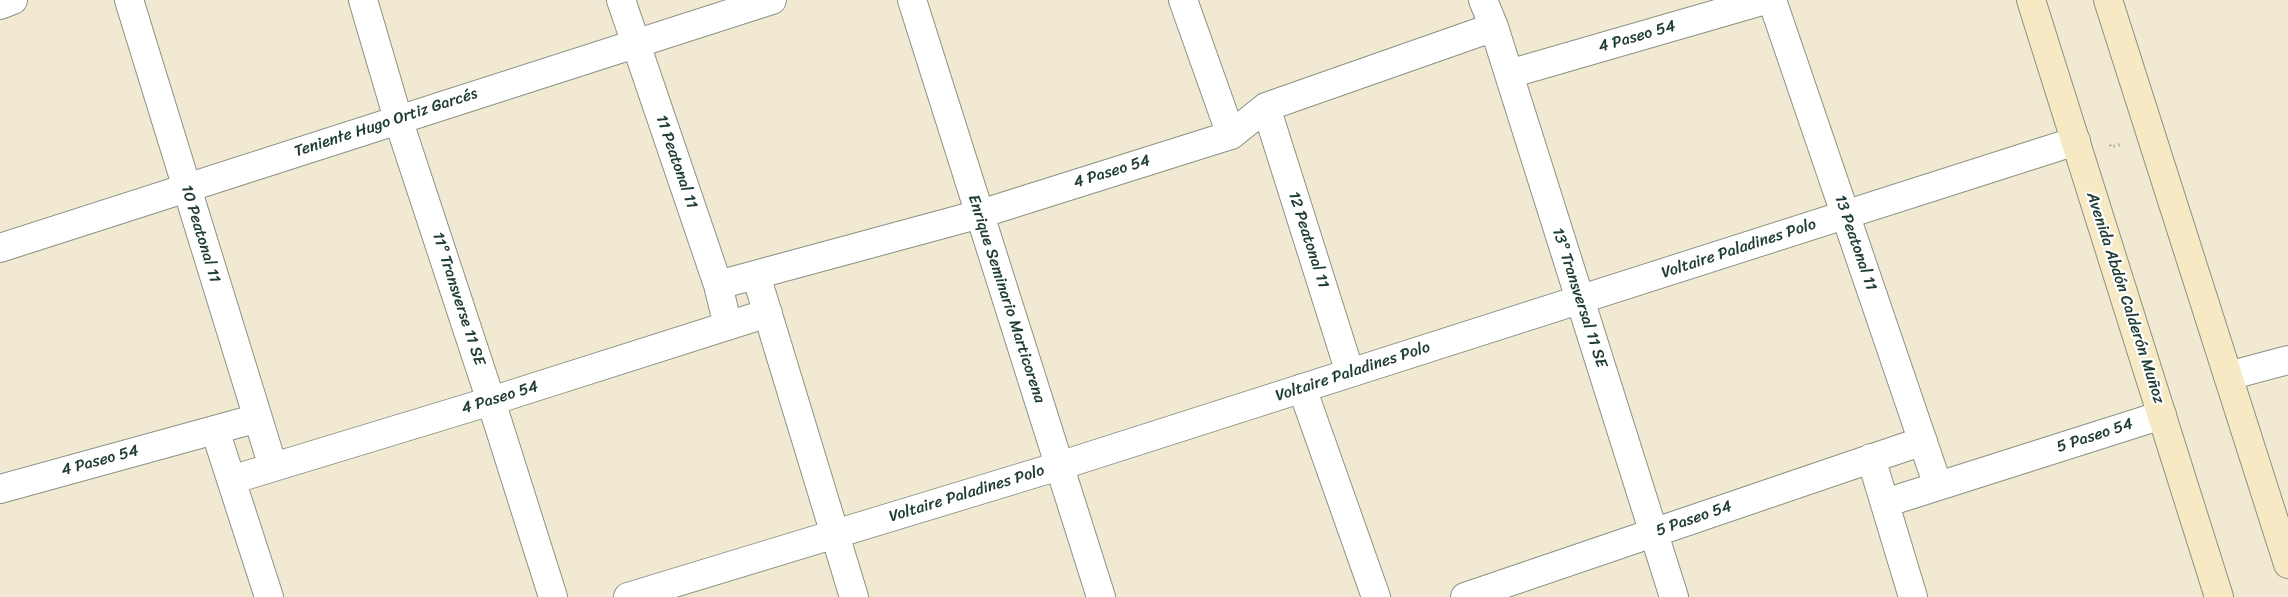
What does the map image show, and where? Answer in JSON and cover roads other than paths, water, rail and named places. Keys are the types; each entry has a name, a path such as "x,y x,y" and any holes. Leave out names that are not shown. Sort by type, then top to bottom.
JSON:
{"main road":[{"name":"Avenida Abdón Calderón Muñoz","path":"2032,0 2219,597"},
{"path":"2108,0 2288,564"}],"street":[{"path":"0,5 13,0"},
{"name":"10 Peatonal 11","path":"129,0 186,189 274,467"},
{"name":"11° Transverse 11 SE","path":"363,0 398,119 553,597"},
{"name":"11 Peatonal 11","path":"621,0 718,285 728,326"},
{"name":"Teniente Hugo Ortiz Garcés","path":"0,248 636,42 772,0"},
{"name":"Enrique Seminario Marticorena","path":"912,0 1101,597"},
{"path":"1183,0 1230,135"},
{"name":"13° Transversal 11 SE","path":"1483,0 1494,27 1674,597"},
{"name":"4 Paseo 54","path":"1509,74 1722,6 1765,0"},
{"name":"13 Peatonal 11","path":"1772,0 1938,486"},
{"name":"4 Paseo 54","path":"718,285 980,214 1230,135 1266,108 1494,27"},
{"name":"12 Peatonal 11","path":"1266,108 1350,373"},
{"name":"Voltaire Paladines Polo","path":"628,597 1059,466 2076,141"},
{"path":"756,275 854,597"},
{"name":"4 Paseo 54","path":"230,480 491,401 768,313"},
{"path":"2228,376 2288,360"},
{"path":"1302,388 1376,597"},
{"name":"5 Paseo 54","path":"1885,503 2162,415"},
{"name":"4 Paseo 54","path":"0,489 258,418"},
{"path":"215,430 269,597"},
{"name":"5 Paseo 54","path":"1465,597 1923,441"},
{"path":"1871,458 1913,597"}]}
